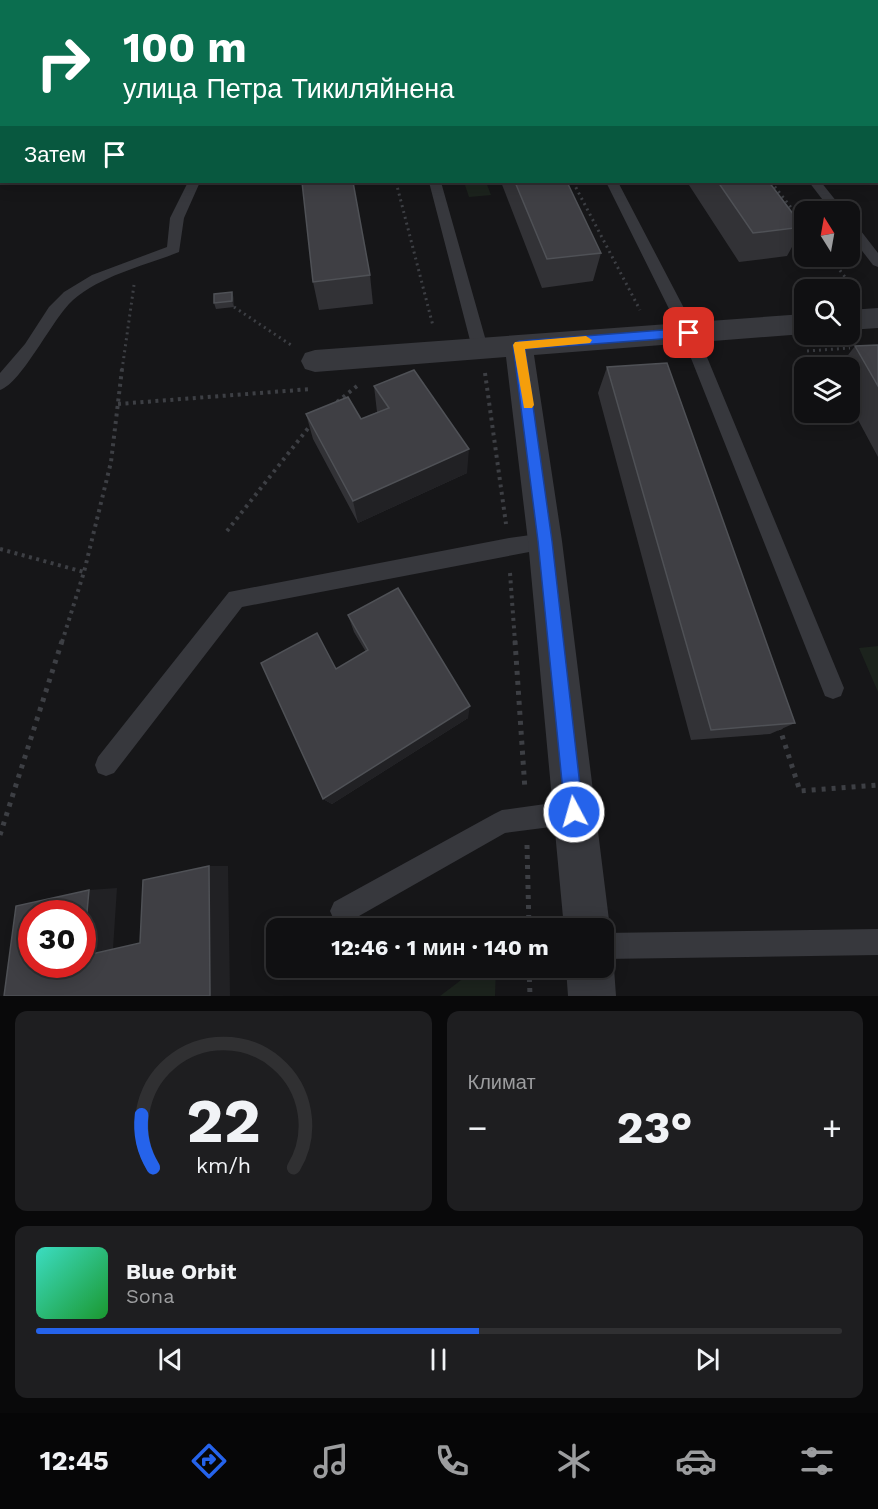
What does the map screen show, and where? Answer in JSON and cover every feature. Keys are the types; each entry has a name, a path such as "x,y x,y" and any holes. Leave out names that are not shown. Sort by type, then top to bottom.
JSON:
{"street":[{"path":"860,319 878,318"},
{"path":"315,361 794,325"},
{"path":"519,345 545,541 586,918"},
{"path":"591,978 592,996"}],"lane":[{"path":"0,384 30,348 58,305 81,288 116,270 138,264 174,249 177,218 194,183"},
{"path":"435,183 480,348"},
{"path":"613,183 689,333 833,688"},
{"path":"816,183 830,201"},
{"path":"860,239 878,262"},
{"path":"106,765 236,599 545,541"},
{"path":"344,910 502,822 574,812"},
{"path":"614,946 878,942"}],"path":[{"path":"396,183 439,351"},
{"path":"574,183 654,335"},
{"path":"772,183 794,211"},
{"path":"0,835 84,572 111,462 126,334 138,264"},
{"path":"838,267 878,318"},
{"path":"234,307 315,361"},
{"path":"480,348 509,546 527,819 529,918"},
{"path":"334,405 358,386"},
{"path":"227,531 310,424 318,417"},
{"path":"0,549 84,572"},
{"path":"778,723 800,791 878,785"},
{"path":"529,978 530,996"}],"shaded area":[{"path":"464,183 486,183 491,195 469,197"},
{"path":"878,646 878,692 859,648"},
{"path":"464,978 496,978 495,996 440,996"}],"building":[{"path":"302,183 353,183 370,275 313,282"},
{"path":"515,183 567,183 601,253 547,259"},
{"path":"719,183 770,183 794,215 794,228 753,233"},
{"path":"232,292 232,301 214,303 214,294"},
{"path":"878,345 878,386 855,346"},
{"path":"667,363 795,723 711,730 607,367"},
{"path":"414,370 469,449 353,501 306,414 348,397 361,419 389,408 374,386"},
{"path":"398,588 470,706 323,799 261,663 317,633 336,669 368,650 348,615"},
{"path":"209,866 210,996 4,996 16,906 18,906 18,978 96,978 96,953 140,943 143,880"},
{"path":"89,890 88,900 43,900"}],"slow traffic":[{"path":"528,405 519,345 586,340"}],"route":[{"path":"574,812 545,541 519,345 689,333"}]}
